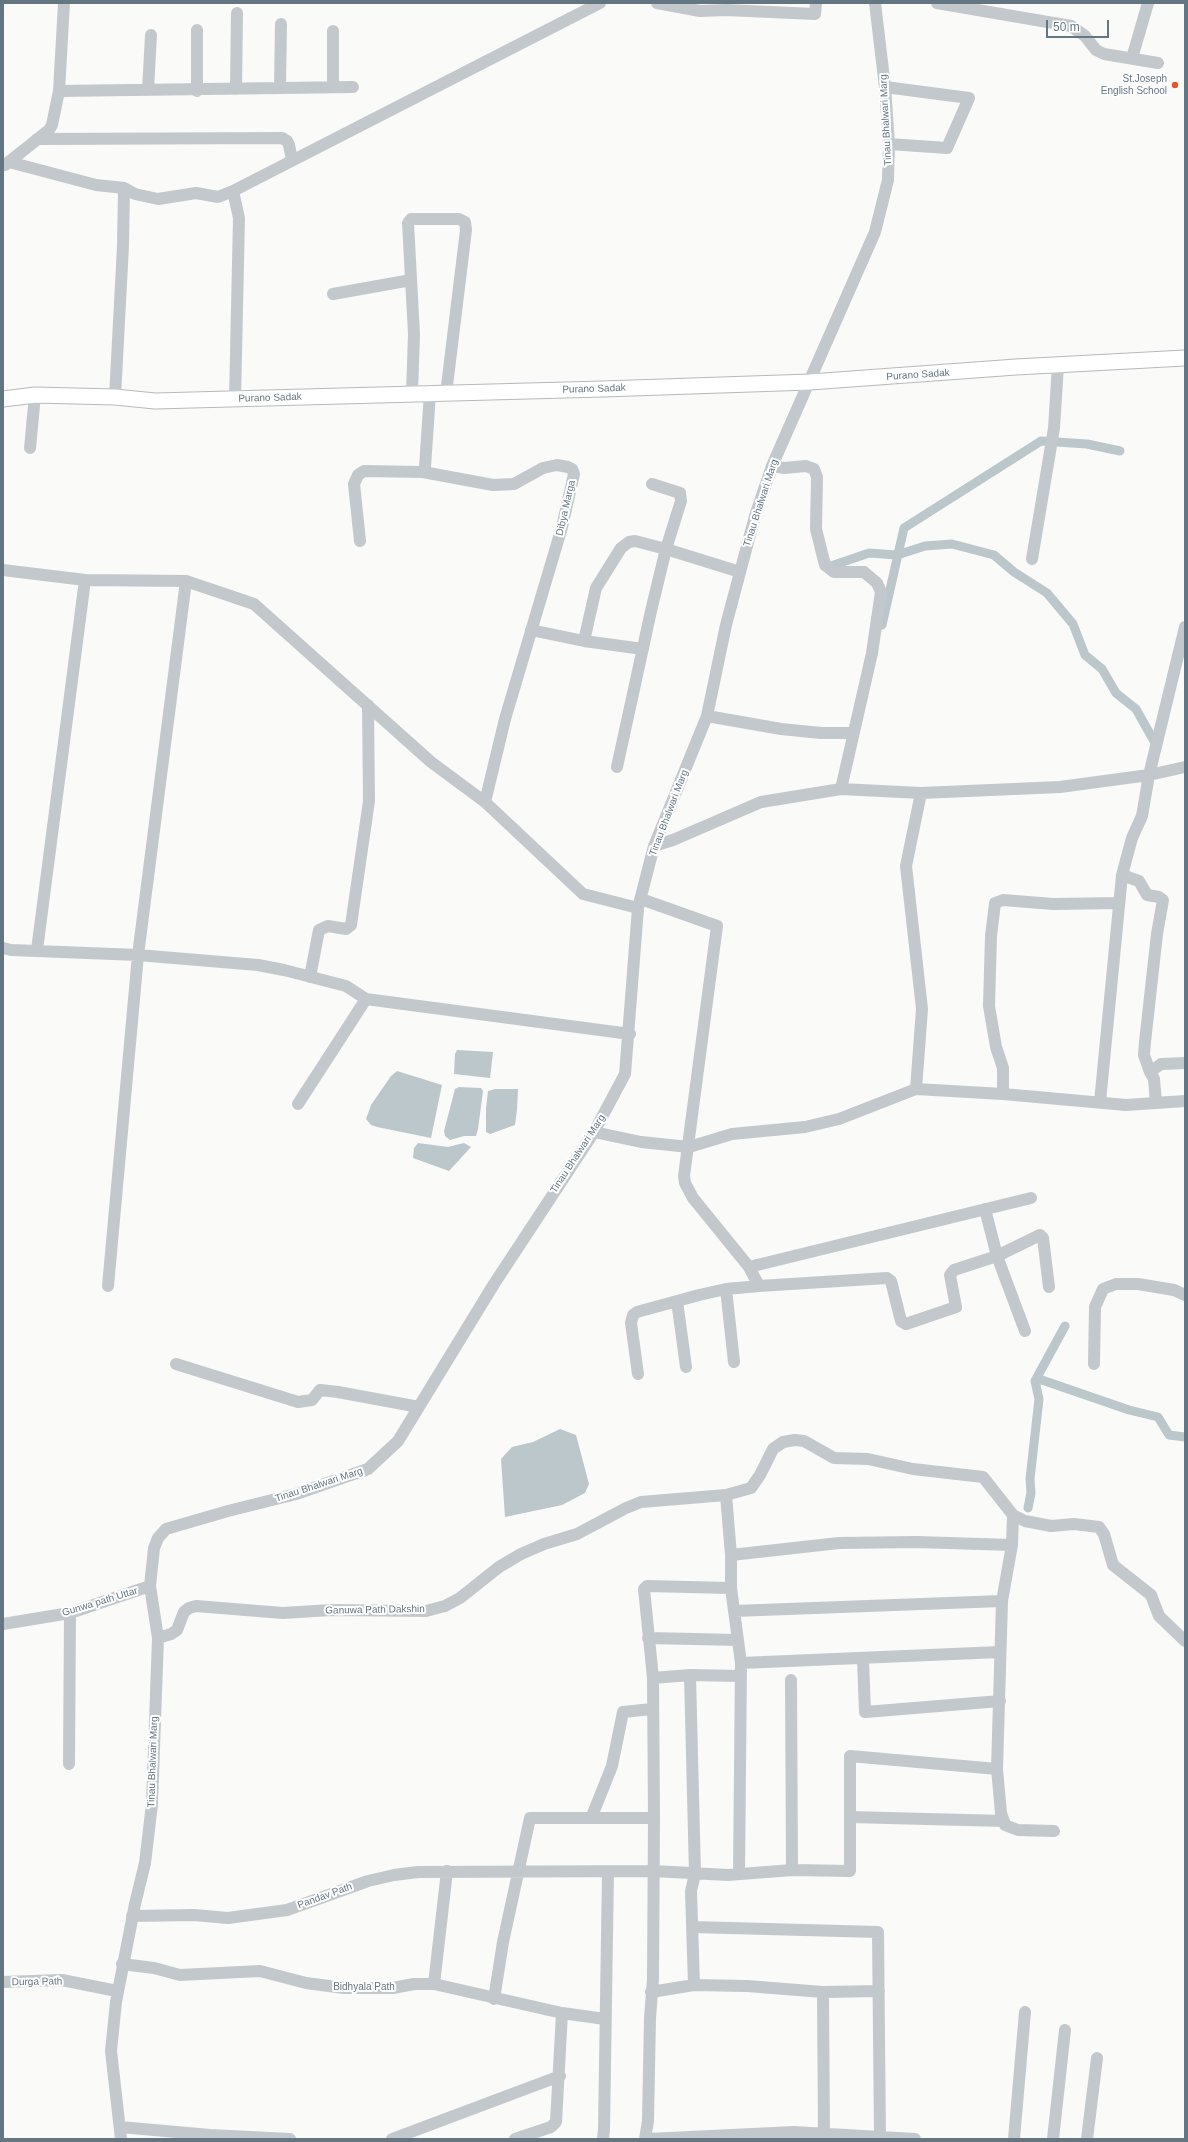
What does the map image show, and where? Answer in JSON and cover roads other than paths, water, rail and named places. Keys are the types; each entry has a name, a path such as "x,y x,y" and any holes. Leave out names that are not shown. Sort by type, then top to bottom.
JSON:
{"main road":[{"name":"Purano Sadak","path":"3,399 35,395 115,397 155,401 430,393 446,394 810,382 1058,364 1185,358"}],"street":[{"path":"6,164 52,125 60,91 64,3"},
{"path":"6,164 37,168 96,185 124,188 135,194 162,199 196,194 218,197 234,191 600,3"},
{"path":"657,3 700,11 726,10 815,14 816,3"},
{"name":"Tinau Bhalwari Marg","path":"120,2133 111,2051 117,1991 132,1916 145,1863 152,1804 158,1638 150,1586 154,1548 158,1538 166,1530 228,1511 296,1494 368,1469 398,1441 435,1378 449,1360 494,1284 594,1132 626,1074 639,904 654,846 707,716 724,631 772,466 875,232 888,180 889,144 885,87 875,3"},
{"path":"937,3 1071,26 1085,36 1096,50 1104,54 1158,64"},
{"path":"1132,58 1148,3"},
{"path":"236,89 237,13"},
{"path":"280,88 281,24"},
{"path":"197,30 197,91"},
{"path":"332,87 333,31"},
{"path":"148,90 151,35"},
{"path":"60,91 197,91 352,87"},
{"path":"885,87 969,98 947,148 889,144"},
{"path":"37,139 282,138 287,141 289,145 292,160"},
{"path":"115,397 123,246 124,188"},
{"path":"234,191 239,218 235,399"},
{"path":"412,394 414,334 408,223 411,219 459,219 465,222 466,230 446,394"},
{"path":"333,294 411,280"},
{"path":"1032,559 1054,428 1058,364"},
{"path":"423,472 425,467 430,393"},
{"path":"30,448 35,395"},
{"name":"Dibya Marga","path":"360,541 354,484 358,475 364,471 423,472 493,485 514,484 543,468 557,465 568,466 572,469 574,474 562,527 505,719 485,802"},
{"path":"772,466 784,468 806,466 814,469 817,477 816,529 825,565 834,572 864,572 874,578 880,587 881,596 872,653 852,733 841,789"},
{"path":"617,767 642,649 666,548 681,501 680,492 652,484"},
{"path":"584,641 596,588 621,548 635,541 666,548 740,572"},
{"path":"3,570 85,580 186,581 254,604 431,762 485,802 583,894 639,904 717,926 684,1176 685,1183 693,1198 749,1267 759,1286"},
{"path":"38,950 85,580"},
{"path":"108,1286 138,955 186,581"},
{"path":"1100,1102 1122,876 1132,838 1142,816 1149,775 1185,627"},
{"path":"531,630 584,641 642,649"},
{"path":"310,977 319,930 328,926 346,929 351,925 369,801 368,705"},
{"path":"707,716 781,729 821,733 852,733"},
{"path":"654,846 673,840 761,802 841,789 921,793 1060,787 1149,775 1185,767"},
{"path":"916,1089 922,1009 906,866 921,793"},
{"path":"1122,876 1139,881 1147,895 1159,897 1163,900 1157,934 1144,1055 1154,1079 1156,1103"},
{"path":"1003,1094 1003,1068 996,1047 989,1006 990,936 996,903 1003,900 1053,904 1119,903"},
{"path":"3,948 11,950 138,955 258,965 346,986 366,999 630,1034"},
{"path":"298,1104 366,999"},
{"path":"1150,1072 1161,1064 1185,1062"},
{"path":"594,1132 641,1142 688,1147 732,1134 805,1127 839,1119 916,1089 1003,1094 1126,1105 1185,1101"},
{"path":"749,1267 1031,1198"},
{"path":"985,1209 997,1256 1025,1331"},
{"path":"638,1374 632,1318 637,1312 726,1289 887,1278 891,1281 901,1321 906,1324 956,1307 950,1278 951,1272 997,1256 1036,1235 1042,1236 1049,1287"},
{"path":"1094,1364 1095,1307 1103,1289 1116,1284 1138,1284 1174,1290 1185,1295"},
{"path":"726,1289 734,1362"},
{"path":"678,1301 686,1367"},
{"path":"176,1364 298,1402 312,1400 320,1390 419,1407"},
{"name":"Ganuwa Path Dakshin","path":"158,1638 171,1634 177,1630 184,1612 189,1608 196,1606 276,1613 331,1610 426,1611 445,1606 460,1598 499,1567 521,1554 544,1544 577,1534 626,1508 641,1502 726,1495 751,1488 760,1475 773,1449 783,1442 795,1440 804,1441 834,1458 868,1459 913,1469 983,1477 1013,1515"},
{"path":"726,1495 731,1555 730,1588 741,1663 739,1874"},
{"path":"1054,1831 1018,1830 1005,1825 1001,1813 997,1769 1002,1601 1012,1545 1013,1515 1041,1525 1061,1526 1074,1524 1099,1527 1104,1534 1113,1566 1151,1596 1159,1616 1185,1641"},
{"path":"731,1555 839,1543 917,1542 1012,1545"},
{"name":"Gunwa path Uttar","path":"3,1624 70,1613 150,1586"},
{"path":"730,1588 645,1587 644,1590 653,1678 652,1709 654,1818 648,2121 646,2139 794,2132 824,2136 915,2139"},
{"path":"734,1611 1002,1601"},
{"path":"69,1764 70,1613"},
{"path":"648,1638 738,1640"},
{"path":"741,1663 1000,1652"},
{"path":"863,1659 864,1712 1000,1701"},
{"path":"653,1678 690,1675 740,1676"},
{"path":"690,1675 695,1874 691,1891 694,1986"},
{"path":"791,1680 792,1870"},
{"path":"592,1816 612,1766 623,1712 652,1709"},
{"path":"997,1769 850,1756 850,1817 1004,1821"},
{"path":"494,1998 517,1873 530,1818 592,1816 654,1818"},
{"name":"Pandav Path","path":"132,1916 194,1915 228,1918 287,1910 368,1881 394,1875 447,1871 517,1873 608,1871 695,1874 739,1874 792,1870 850,1871 850,1817"},
{"path":"434,1984 447,1871"},
{"path":"603,2139 608,1871"},
{"path":"693,1927 878,1932 880,2138"},
{"name":"Bidhyala Path","path":"122,1964 154,1968 180,1975 260,1971 306,1983 344,1988 393,1988 414,1984 434,1984 562,2013 605,2019"},
{"name":"Durga Path","path":"3,1982 62,1980 117,1991"},
{"path":"651,1992 694,1986 747,1986 823,1992 879,1991"},
{"path":"823,1992 824,2136"},
{"path":"1014,2139 1025,2012"},
{"path":"515,2139 551,2127 556,2122 560,2076 562,2013"},
{"path":"1054,2139 1065,2030"},
{"path":"1087,2139 1097,2058"},
{"path":"392,2139 560,2076"},
{"path":"120,2133 290,2139"}],"waterway":[{"path":"882,625 904,528 1041,441 1087,444 1120,451"},
{"path":"831,566 869,553 897,555 925,546 952,544 994,555 1014,572 1047,593 1073,624 1085,655 1102,669 1116,693 1136,709 1154,741"},
{"path":"1028,1508 1031,1493 1030,1479 1039,1399 1035,1381 1065,1326"},
{"path":"1035,1381 1042,1380 1129,1410 1158,1417 1169,1435 1185,1437"}],"place":[{"name":"St.Joseph English School","path":"1175,85"}]}
